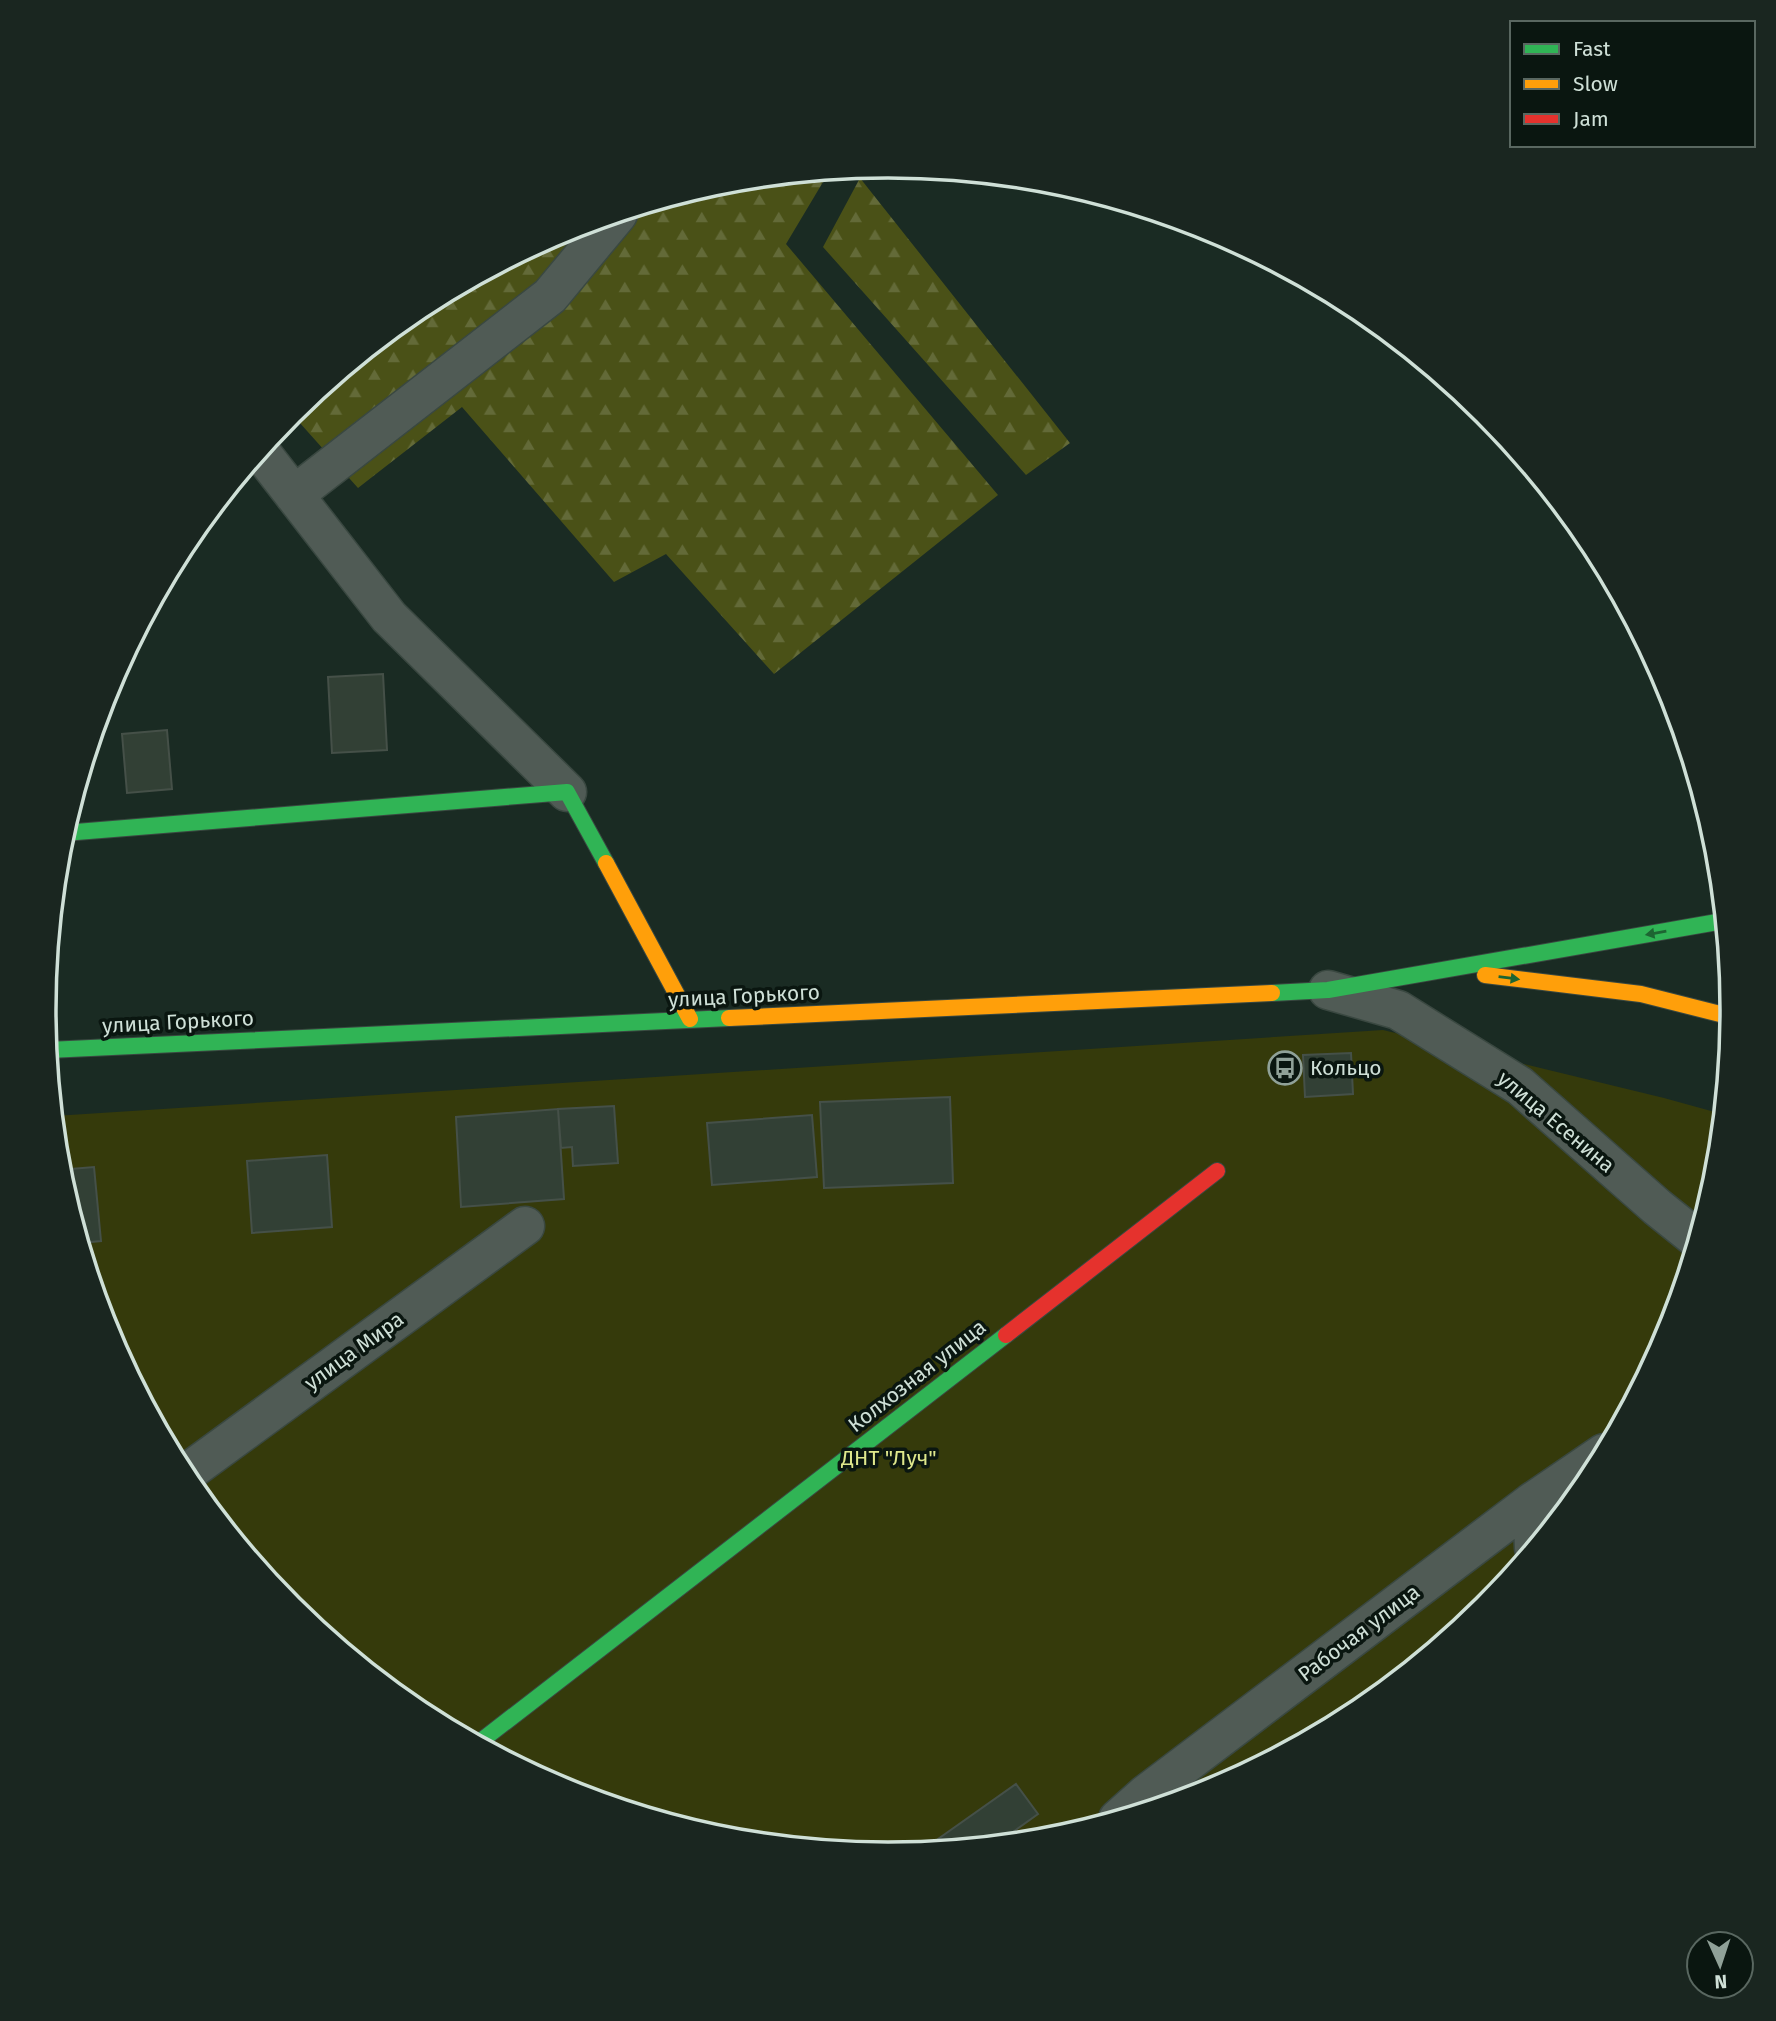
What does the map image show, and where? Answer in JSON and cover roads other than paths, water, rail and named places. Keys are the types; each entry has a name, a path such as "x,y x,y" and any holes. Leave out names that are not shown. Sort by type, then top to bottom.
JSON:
{"main road":[{"path":"76,832 567,792 690,1019"},
{"name":"улица Горького","path":"57,1050 1328,990 1715,922"},
{"path":"1441,970 1618,991 1692,1003 1720,1013"},
{"name":"Колхозная улица","path":"485,1738 1217,1171"}],"street":[{"path":"294,495 550,296 606,229"},
{"path":"266,458 389,617 567,792"},
{"name":"улица Есенина","path":"1328,990 1398,1010 1520,1086 1690,1233"},
{"name":"улица Мира","path":"193,1468 525,1226"},
{"name":"Рабочая улица","path":"1147,1801 1532,1502 1584,1467"},
{"path":"1532,1502 1533,1535"}],"place":[{"name":"Кольцо","path":"1285,1068"}],"park label":[{"name":"ДНТ \"Луч\"","path":"889,1458"}]}
